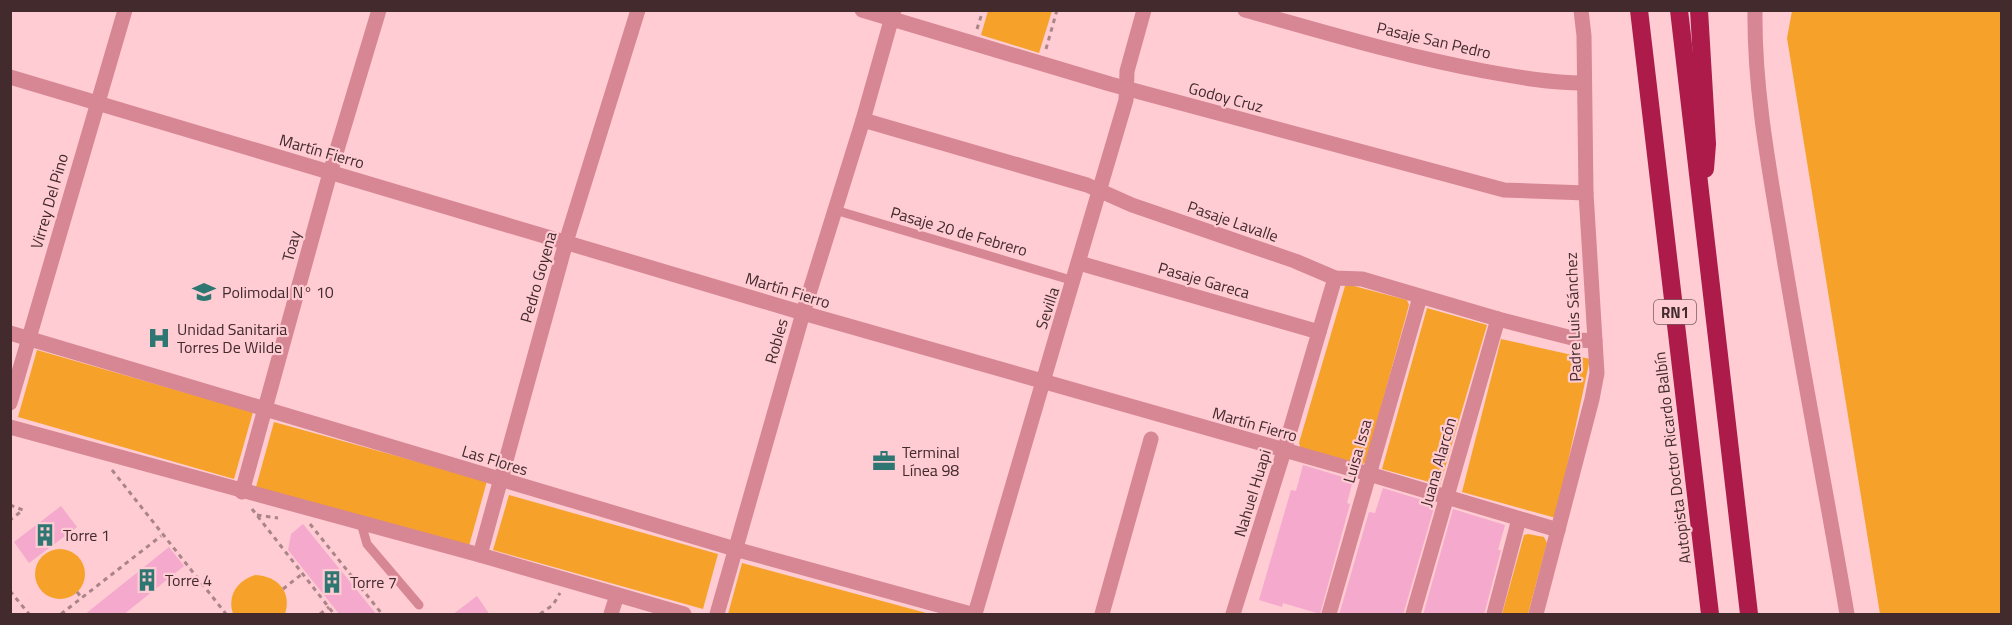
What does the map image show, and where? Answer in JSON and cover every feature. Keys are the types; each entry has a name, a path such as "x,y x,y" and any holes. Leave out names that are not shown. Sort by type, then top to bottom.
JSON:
{"highway":[{"name":"Autopista Doctor Ricardo Balbín","path":"1640,10 1710,615"},
{"name":"RN1","path":"1679,10 1749,615"},
{"path":"1699,10 1707,144 1702,210"}],"street":[{"name":"Virrey Del Pino","path":"10,403 124,10"},
{"name":"Toay","path":"243,492 330,173 379,10"},
{"name":"Pedro Goyena","path":"480,555 566,242 638,10"},
{"name":"Godoy Cruz","path":"862,10 893,15 1042,63 1401,164 1504,190 1586,193"},
{"name":"Sevilla","path":"973,615 1126,100 1128,88 1126,70 1144,10"},
{"name":"Pasaje San Pedro","path":"1245,10 1422,59 1523,78 1583,83"},
{"name":"Padre Luis Sánchez","path":"1536,615 1595,388 1597,366 1586,193 1584,36 1581,10"},
{"path":"1755,10 1755,41 1767,160 1846,615"},
{"name":"Robles","path":"717,615 803,313 893,15"},
{"name":"Martín Fierro","path":"10,77 803,313 1558,530"},
{"name":"Pasaje Lavalle","path":"863,120 1088,185 1132,205 1295,261 1335,278 1362,279 1498,319 1580,340 1595,341"},
{"name":"Pasaje Gareca","path":"1079,263 1319,332"},
{"name":"Nahuel Huapi","path":"1233,615 1335,278"},
{"name":"Luisa Issa","path":"1329,615 1420,297"},
{"name":"Juana Alarcón","path":"1413,615 1498,319"},
{"name":"Las Flores","path":"10,333 735,549 973,615"},
{"path":"10,427 480,555 684,615"},
{"path":"1101,615 1151,439"},
{"path":"1494,615 1519,519"},
{"path":"611,615 617,595"}],"lane":[{"name":"Pasaje 20 de Febrero","path":"835,210 1074,281"},
{"path":"361,523 367,544 419,605"}],"path":[{"path":"1042,63 1057,10"},
{"path":"105,453 113,473 226,615"},
{"path":"243,492 257,515 334,615"},
{"path":"10,505 23,510 10,520"},
{"path":"257,515 288,519"},
{"path":"308,522 382,615"},
{"path":"61,615 161,535"},
{"path":"283,589 302,574"},
{"path":"540,615 553,604 565,580"},
{"path":"10,591 29,615"},
{"path":"77,592 82,598"},
{"path":"320,615 329,607"}],"shaded area":[{"path":"988,11 1052,11 1039,53 981,35"},
{"path":"1792,11 2001,11 2001,614 1880,614 1787,38"},
{"path":"1350,285 1407,300 1409,305 1366,462 1361,465 1301,450 1299,443 1345,286"},
{"path":"1427,308 1487,325 1440,485 1382,469"},
{"path":"1501,339 1590,359 1556,518 1462,492"},
{"path":"37,350 253,412 234,479 18,417"},
{"path":"274,422 487,481 469,546 256,487"},
{"path":"509,495 718,554 703,609 493,550"},
{"path":"1524,535 1544,537 1547,543 1528,614 1502,614"},
{"path":"55,549 65,549 78,556 85,569 85,579 78,592 65,599 55,599 46,595 39,588 35,579 35,569 39,560 46,553"},
{"path":"742,563 930,614 728,614"},
{"path":"255,575 270,578 285,592 287,606 285,614 233,614 231,601 235,590 243,581"}],"building":[{"path":"1303,465 1353,480 1347,503 1350,504 1320,614 1283,603 1282,607 1259,600 1291,490 1296,491"},
{"path":"1383,488 1435,504 1403,615 1339,615 1369,512 1375,513"},
{"name":"Torre 1","path":"61,506 77,527 29,563 14,542"},
{"path":"1453,509 1505,525 1484,615 1423,615"},
{"name":"Torre 7","path":"303,524 377,615 340,615 288,550 291,534"},
{"name":"Torre 4","path":"169,547 184,566 123,615 84,615"},
{"path":"477,596 490,615 452,615"}],"place":[{"name":"Polimodal N° 10","path":"204,292"},
{"name":"Unidad Sanitaria Torres De Wilde","path":"159,338"},
{"name":"Terminal Línea 98","path":"884,461"},
{"name":"Torre 1","path":"45,535"},
{"name":"Torre 4","path":"147,580"},
{"name":"Torre 7","path":"332,582"}]}
